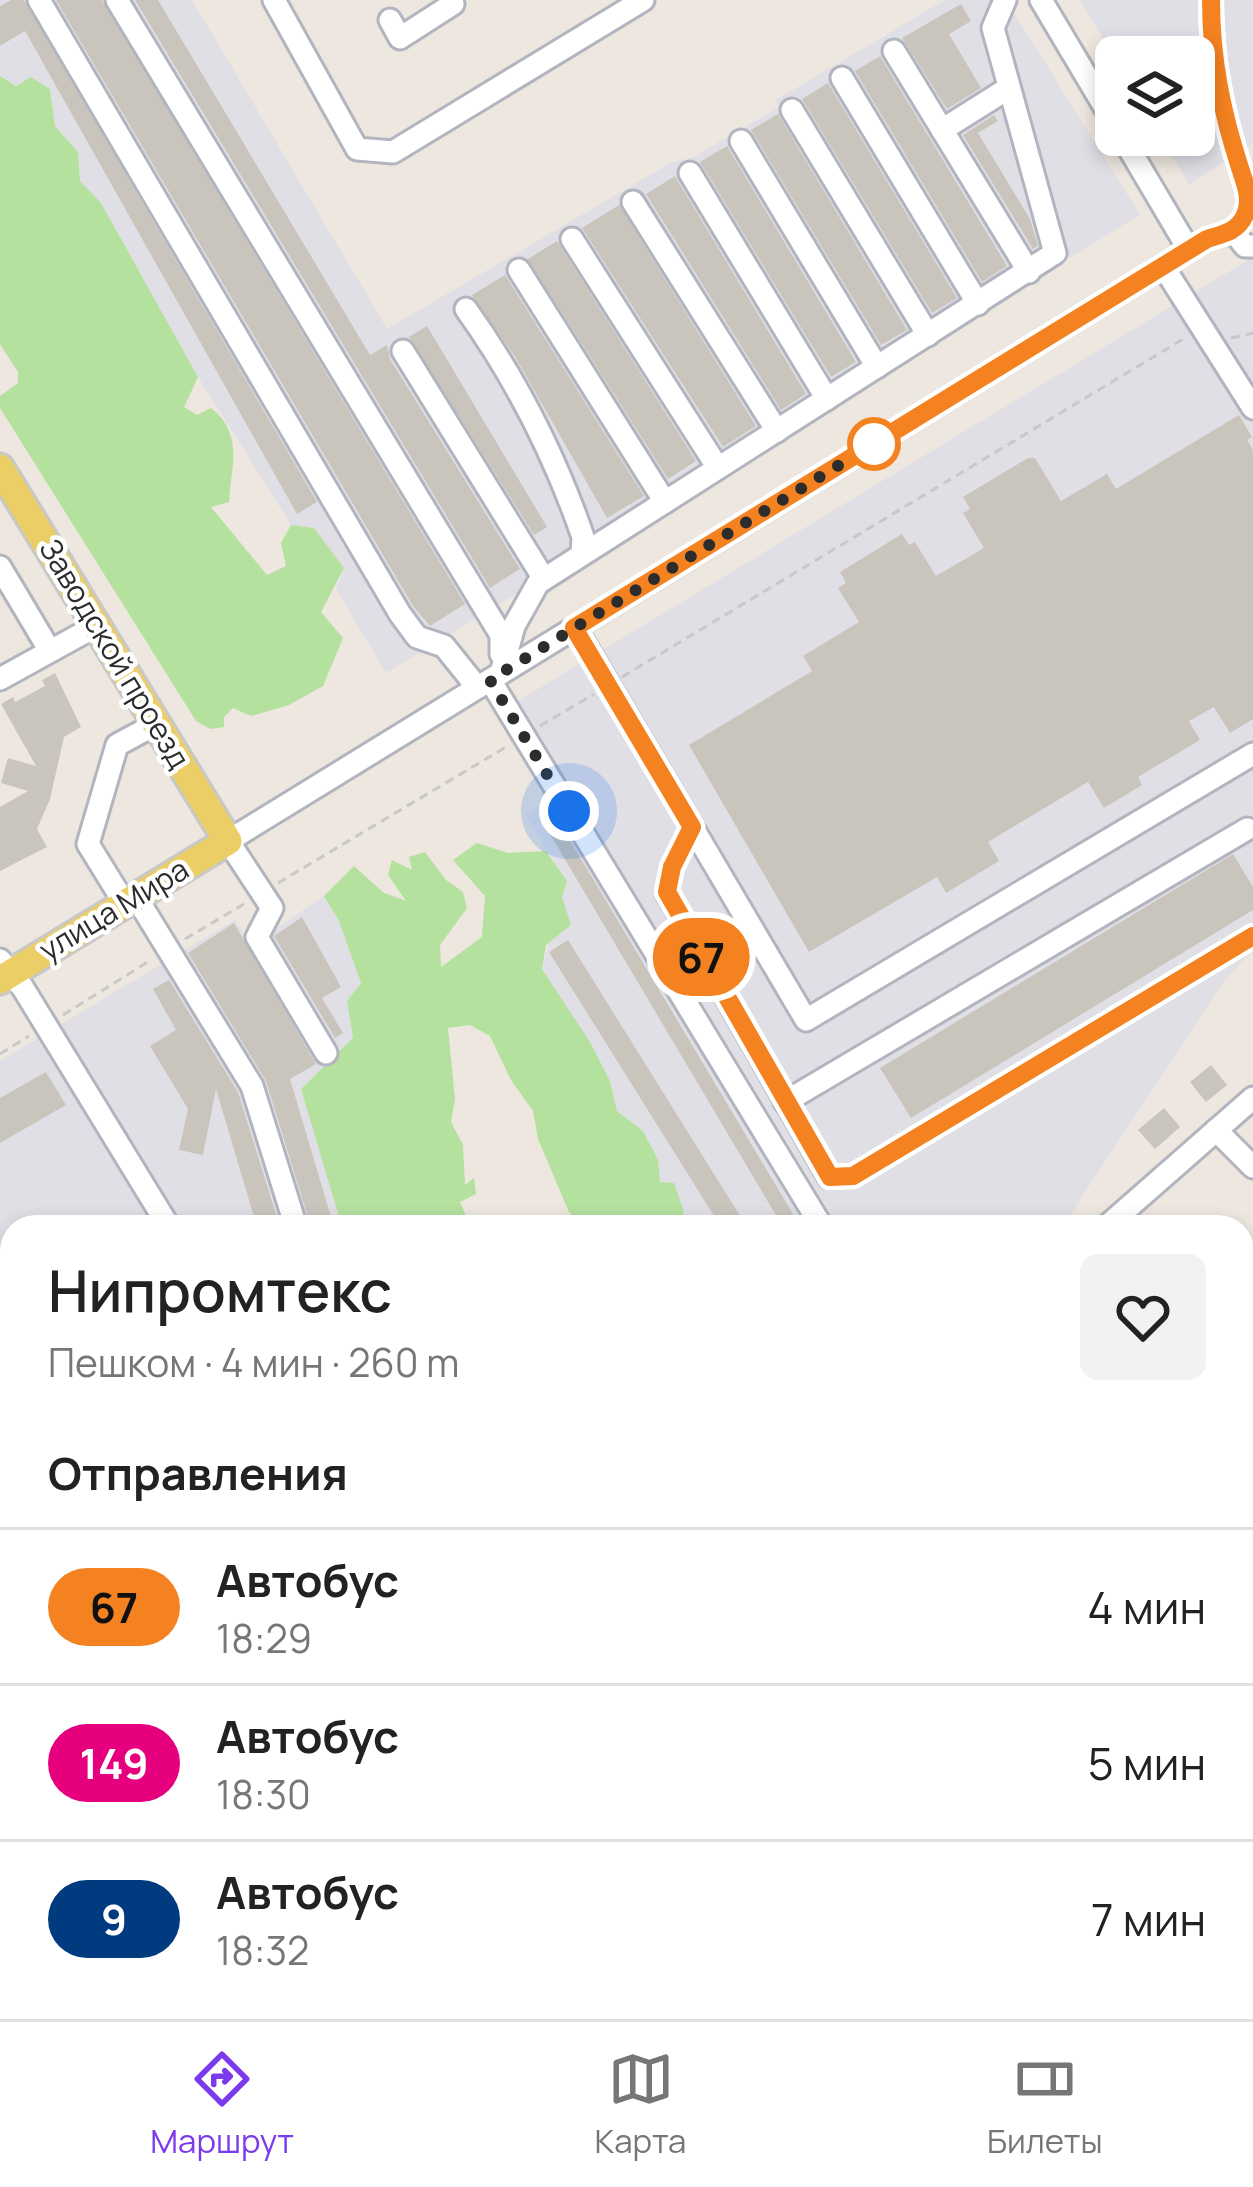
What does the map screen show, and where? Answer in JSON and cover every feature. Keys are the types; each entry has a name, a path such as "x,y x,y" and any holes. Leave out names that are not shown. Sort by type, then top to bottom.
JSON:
{"main road":[{"name":"Заводской проезд","path":"0,468 228,841"},
{"name":"улица Мира","path":"3,972 228,841"}],"street":[{"path":"39,0 400,614 417,637 444,646 490,680 815,1215"},
{"path":"117,0 501,635 490,680"},
{"path":"274,0 357,149 393,152 643,0"},
{"path":"390,20 400,38 454,4 451,0"},
{"path":"490,680 514,626 544,579 1055,253 993,28 1006,0"},
{"path":"1042,0 1095,90"},
{"path":"326,1053 257,937 272,908 228,841 1163,266 1233,231 1246,212 1248,191 1227,133 1211,56 1211,0"},
{"path":"894,51 1029,272"},
{"path":"842,78 978,304"},
{"path":"942,130 1007,89"},
{"path":"792,110 928,335"},
{"path":"741,141 877,367"},
{"path":"1136,156 1198,245"},
{"path":"690,173 827,399"},
{"path":"633,202 777,431"},
{"path":"1233,231 1245,246 1253,246"},
{"path":"572,239 718,469"},
{"path":"1163,266 1253,408"},
{"path":"519,271 665,502"},
{"path":"466,309 507,368 543,438 583,537 583,554"},
{"path":"403,351 544,579"},
{"path":"0,568 50,651"},
{"path":"0,679 96,626"},
{"path":"574,628 806,1019 1253,754"},
{"path":"156,724 118,746 88,844 252,1086 292,1215"},
{"path":"692,827 672,867 667,892 830,1177 853,1176 1253,936"},
{"path":"785,1102 1251,832"},
{"path":"3,972 22,988 162,1215"},
{"path":"1120,1215 1253,1098"},
{"path":"1216,1130 1253,1167"}],"path":[{"path":"1213,343 1253,333"}],"shaded area":[{"path":"0,0 192,0 387,329 672,162 692,158 779,107 776,100 945,0 1006,0 1095,143 1095,156 1103,156 1140,215 386,673 336,589 344,568 314,528 291,525 198,377 101,203 80,181 78,152 55,126 50,89 16,86 0,76"},
{"path":"1080,0 1253,0 1253,143 1189,185 1172,156 1215,156 1215,36 1101,36"},
{"path":"1253,257 1253,950 1224,981 1070,1215 832,1215 518,701"},
{"path":"554,798 807,1215 682,1215 660,1182 658,1160 643,1131 617,1111 610,1081 542,969 566,881 525,814"},
{"path":"324,896 339,921 361,983 347,1001 353,1039 301,1089 338,1215 0,1215 0,1061 235,920 252,945"}],"green space":[{"path":"0,76 16,86 31,77 50,89 55,126 78,152 80,181 101,203 198,377 184,407 197,415 211,408 228,429 233,451 229,502 211,507 267,575 286,566 281,543 291,525 314,528 344,568 321,612 343,638 323,686 289,705 251,716 233,708 224,717 224,727 210,729 196,721 0,408 0,396 18,383 18,372 0,344"},
{"path":"477,843 508,853 546,851 567,881 562,897 571,925 546,945 542,969 590,1042 610,1081 617,1111 643,1131 658,1160 660,1182 674,1183 682,1215 572,1215 538,1139 533,1111 511,1080 490,1036 470,1025 448,1028 455,1099 451,1122 463,1145 465,1185 474,1178 476,1194 460,1202 466,1215 338,1215 301,1089 353,1038 347,1001 361,983 339,921 324,896 354,866 384,893 406,901 388,875 392,860 412,870 409,857 425,852 446,880 463,892 467,908 440,945 441,967 482,937 485,896 453,860"}],"building":[{"path":"24,0 317,502 297,514 25,31 0,46 0,6"},
{"path":"56,0 102,0 465,604 430,626 413,606"},
{"path":"135,0 158,0 370,355 387,345 390,359 520,569 490,588"},
{"path":"961,4 971,21 949,34 981,88 947,109 902,38"},
{"path":"880,56 1007,266 982,282 855,71"},
{"path":"828,83 957,298 932,313 802,99"},
{"path":"778,114 907,330 881,345 751,130"},
{"path":"994,115 998,121 978,133 1030,219 1038,246 1033,249 963,135"},
{"path":"727,146 856,362 831,377 700,162"},
{"path":"675,176 806,394 781,410 646,194"},
{"path":"619,205 756,426 723,447 582,228"},
{"path":"557,241 696,461 668,479 528,259"},
{"path":"505,275 644,496 607,518 514,355 472,295"},
{"path":"427,326 547,527 534,535 409,337"},
{"path":"1239,415 1252,437 1247,440 1253,450 1253,719 1230,733 1214,707 1189,721 1200,740 1138,777 1142,785 1104,808 1088,782 988,842 999,861 946,893 937,877 809,952 689,745 812,671 803,656 859,622 838,588 846,583 840,572 902,534 909,545 915,542 936,576 984,548 963,513 970,509 963,497 1028,458 1035,458 1061,501 1107,474 1116,489"},
{"path":"55,673 81,727 64,737 50,799 37,829 47,847 0,871 0,807 28,791 1,783 8,758 36,766 1,704 45,686 42,680"},
{"path":"556,817 793,1214 776,1215 544,824"},
{"path":"1233,854 1253,887 1253,910 911,1118 880,1068"},
{"path":"302,917 341,987 322,998 343,1033 335,1038 274,936"},
{"path":"234,923 316,1064 290,1079 330,1215 307,1215 266,1081 188,953"},
{"path":"568,940 740,1215 713,1215 549,952"},
{"path":"169,980 238,1092 276,1215 253,1215 216,1089 203,1155 179,1150 188,1109 150,1046 176,1030 153,989"},
{"path":"1211,1065 1227,1085 1206,1102 1190,1082"},
{"path":"46,1072 66,1105 0,1143 0,1098"},
{"path":"1164,1108 1180,1127 1155,1149 1138,1130"}],"bus line":[{"name":"67","path":"1211,0 1211,56 1227,133 1248,191 1246,212 1233,231 1207,239 574,628 692,827 672,867 667,892 830,1177 853,1176 1253,936"}],"route":[{"path":"569,811 490,680 888,435 874,444"}]}
